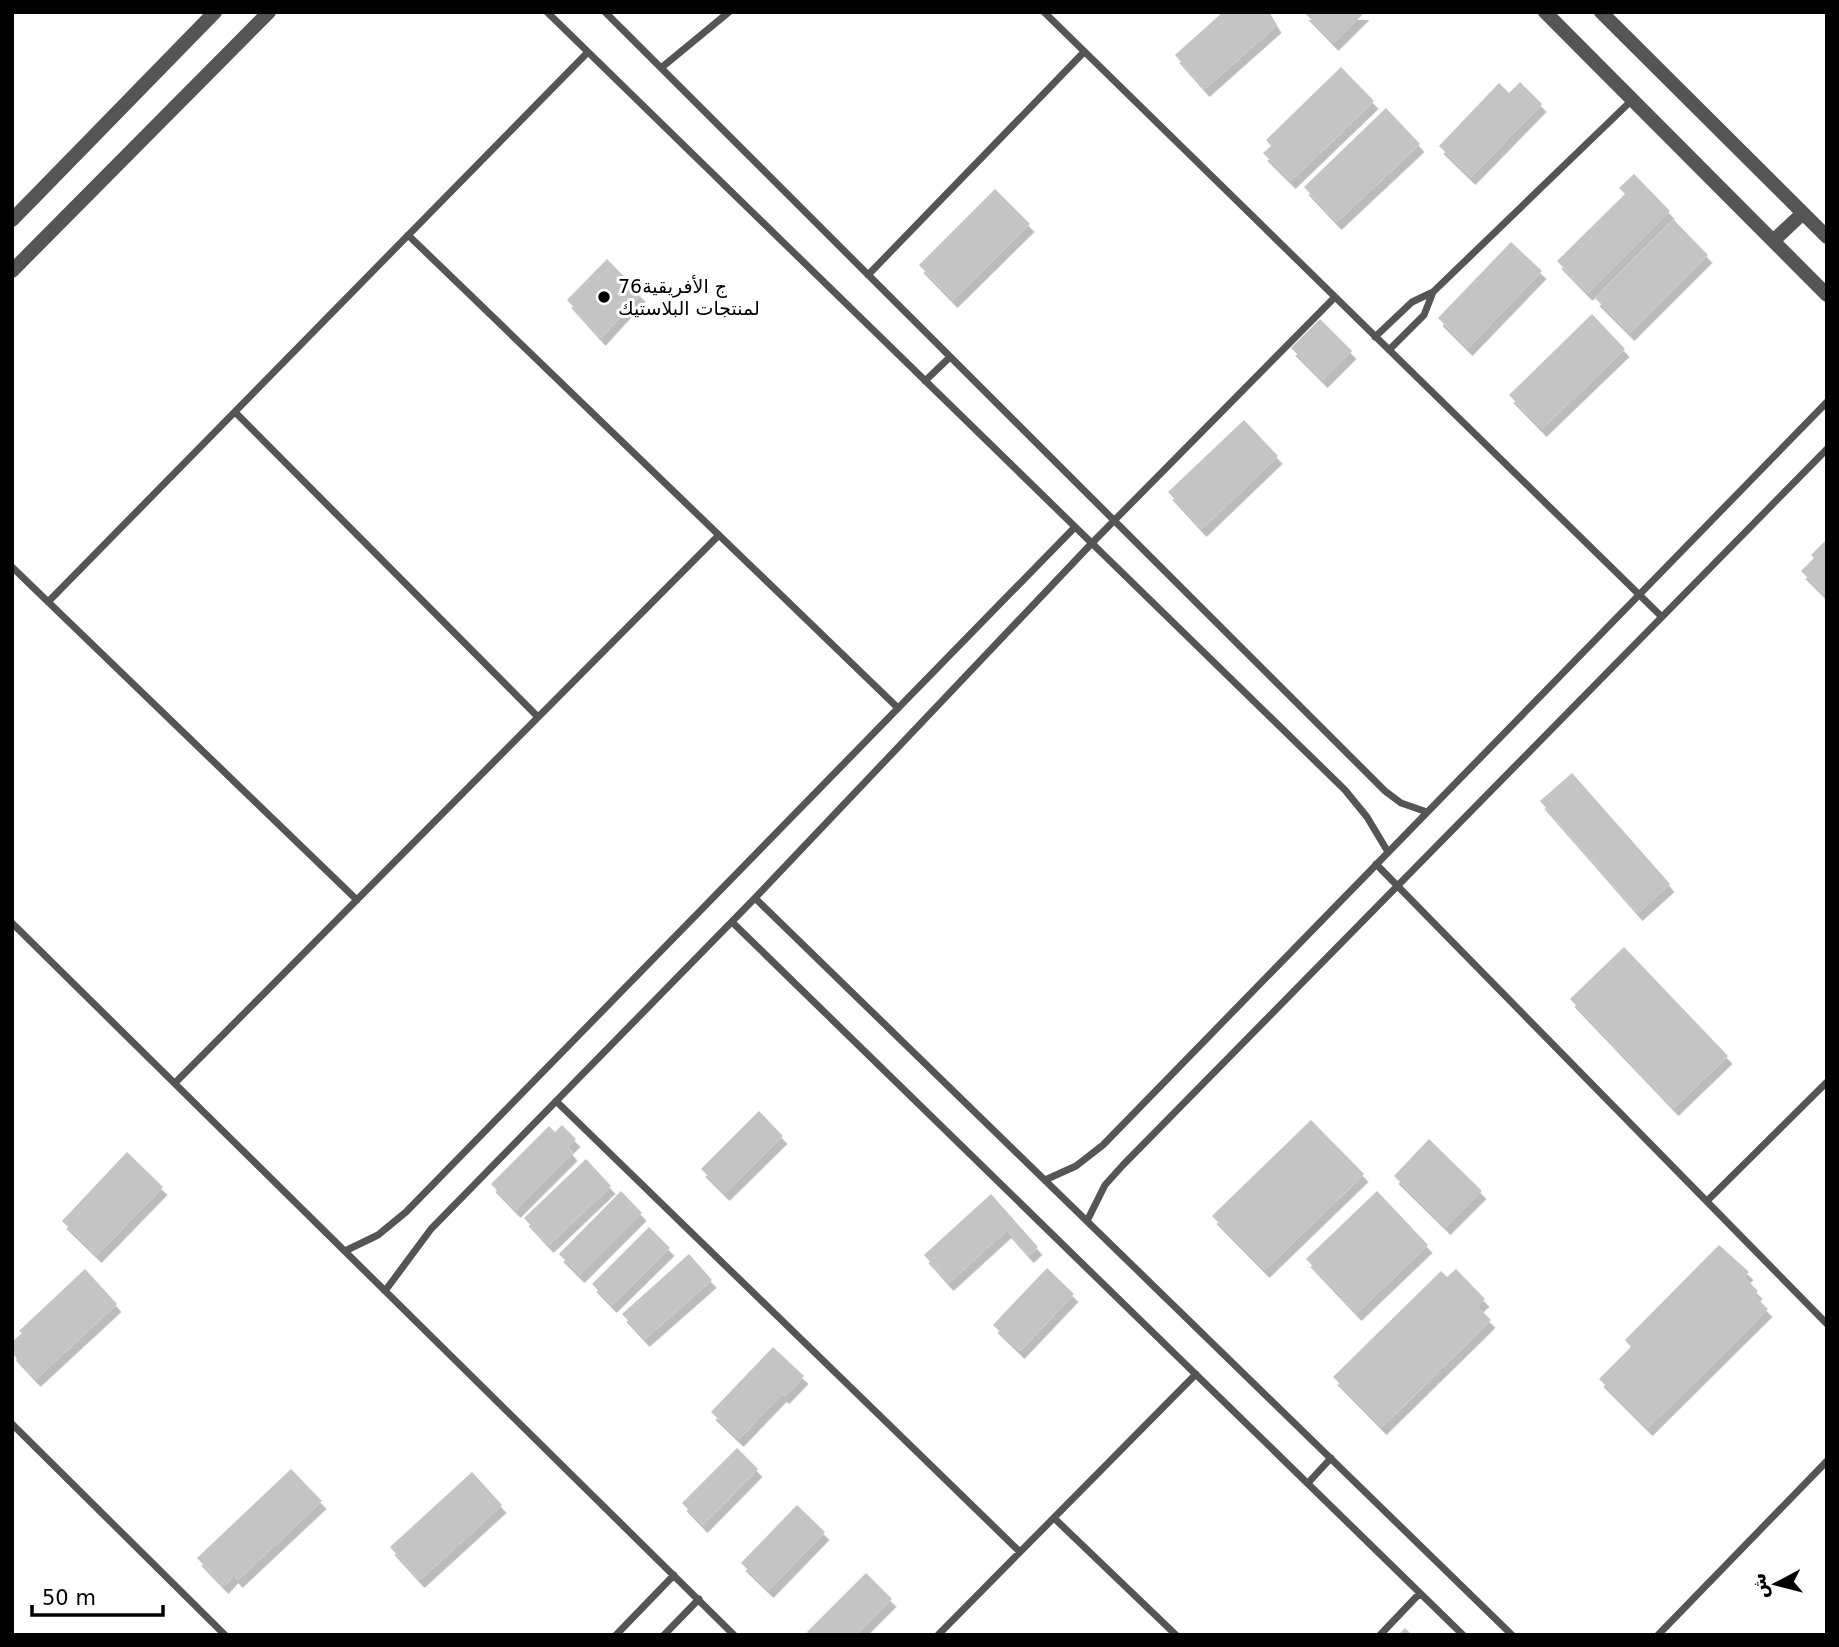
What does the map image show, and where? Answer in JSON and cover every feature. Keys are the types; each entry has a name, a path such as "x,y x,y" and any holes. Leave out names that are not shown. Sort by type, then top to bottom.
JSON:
{"street":[{"path":"12,220 215,12"},
{"path":"12,271 269,12"},
{"path":"1545,12 1827,295"},
{"path":"1601,12 1827,237"},
{"path":"1773,241 1803,214"}],"lane":[{"path":"547,12 1345,790 1367,817 1388,852"},
{"path":"605,12 1385,791 1401,803 1427,812"},
{"path":"661,68 729,12"},
{"path":"1044,12 1662,617"},
{"path":"48,602 588,52"},
{"path":"868,275 1084,52"},
{"path":"1375,337 1412,302 1433,292 1632,100"},
{"path":"408,235 898,708"},
{"path":"1389,350 1424,315 1433,292"},
{"path":"385,1291 424,1236 732,922 1092,543 1335,297"},
{"path":"925,381 950,357"},
{"path":"1045,1180 1076,1166 1102,1145 1827,402"},
{"path":"235,412 538,718"},
{"path":"1087,1221 1098,1196 1114,1175 1827,449"},
{"path":"345,1251 378,1235 406,1212 1075,527"},
{"path":"175,1083 719,535"},
{"path":"12,567 357,900"},
{"path":"1376,864 1827,1324"},
{"path":"755,898 1512,1635"},
{"path":"732,922 1462,1635"},
{"path":"12,923 734,1635"},
{"path":"1707,1201 1827,1082"},
{"path":"556,1101 1020,1552"},
{"path":"938,1635 1196,1374"},
{"path":"12,1424 225,1635"},
{"path":"1308,1483 1331,1458"},
{"path":"1658,1635 1827,1461"},
{"path":"1054,1518 1176,1635"},
{"path":"616,1635 674,1575"},
{"path":"1380,1635 1420,1593"},
{"path":"664,1635 699,1600"}],"building":[{"path":"1223,12 1269,12 1277,25 1205,89 1175,55"},
{"path":"1304,12 1365,12 1334,43"},
{"path":"1341,67 1374,101 1291,181 1263,153 1271,146 1266,140"},
{"path":"1520,82 1542,104 1471,177 1439,146 1499,83 1509,93"},
{"path":"1386,108 1420,144 1337,222 1304,187"},
{"path":"1634,174 1670,211 1588,293 1557,261 1625,194 1619,188"},
{"path":"995,189 1030,224 953,300 919,265"},
{"path":"1673,219 1708,255 1630,333 1595,298"},
{"path":"1511,242 1542,271 1468,348 1438,318"},
{"name":"76ج الأفريقية لمنتجات البلاستيك","path":"607,259 641,294 601,338 567,300"},
{"path":"1592,314 1625,349 1542,429 1509,395"},
{"path":"1320,319 1352,351 1323,380 1291,348"},
{"path":"1244,420 1278,456 1202,529 1168,492"},
{"path":"1827,539 1827,597 1801,571 1814,558 1811,555"},
{"path":"1572,773 1670,884 1638,913 1540,801"},
{"path":"1624,947 1728,1056 1674,1108 1570,999"},
{"path":"759,1111 783,1136 725,1193 701,1169"},
{"path":"1311,1120 1364,1174 1265,1270 1212,1216"},
{"path":"562,1125 576,1139 568,1147 573,1153 516,1210 491,1184 549,1126 555,1132"},
{"path":"1429,1139 1482,1191 1446,1227 1394,1176"},
{"path":"127,1152 163,1187 97,1255 62,1221"},
{"path":"586,1159 611,1186 549,1245 524,1218"},
{"path":"621,1191 642,1213 580,1275 559,1254"},
{"path":"1377,1191 1428,1245 1357,1313 1306,1259"},
{"path":"991,1194 1038,1247 1029,1255 1007,1230 949,1283 924,1255"},
{"path":"649,1227 670,1248 612,1305 592,1284"},
{"path":"1719,1245 1749,1272 1744,1277 1758,1291 1754,1295 1768,1309 1648,1428 1599,1379 1631,1347 1625,1340"},
{"path":"689,1254 712,1280 645,1339 622,1314"},
{"path":"1047,1268 1074,1294 1020,1351 993,1325"},
{"path":"85,1269 117,1304 36,1379 12,1353 12,1342 22,1333 19,1331"},
{"path":"1456,1269 1485,1299 1477,1306 1491,1320 1382,1427 1333,1377 1441,1271 1447,1277"},
{"path":"773,1347 804,1376 785,1396 782,1394 739,1439 711,1412"},
{"path":"737,1448 758,1469 703,1525 682,1503"},
{"path":"291,1469 322,1501 238,1580 234,1575 224,1586 197,1558"},
{"path":"472,1472 502,1505 420,1580 390,1547"},
{"path":"797,1505 825,1532 769,1590 741,1563"},
{"path":"866,1573 892,1599 856,1635 809,1635 807,1632"},
{"path":"1405,1628 1412,1635 1398,1635"}],"place":[{"name":"76ج الأفريقية لمنتجات البلاستيك","path":"604,297"}]}
